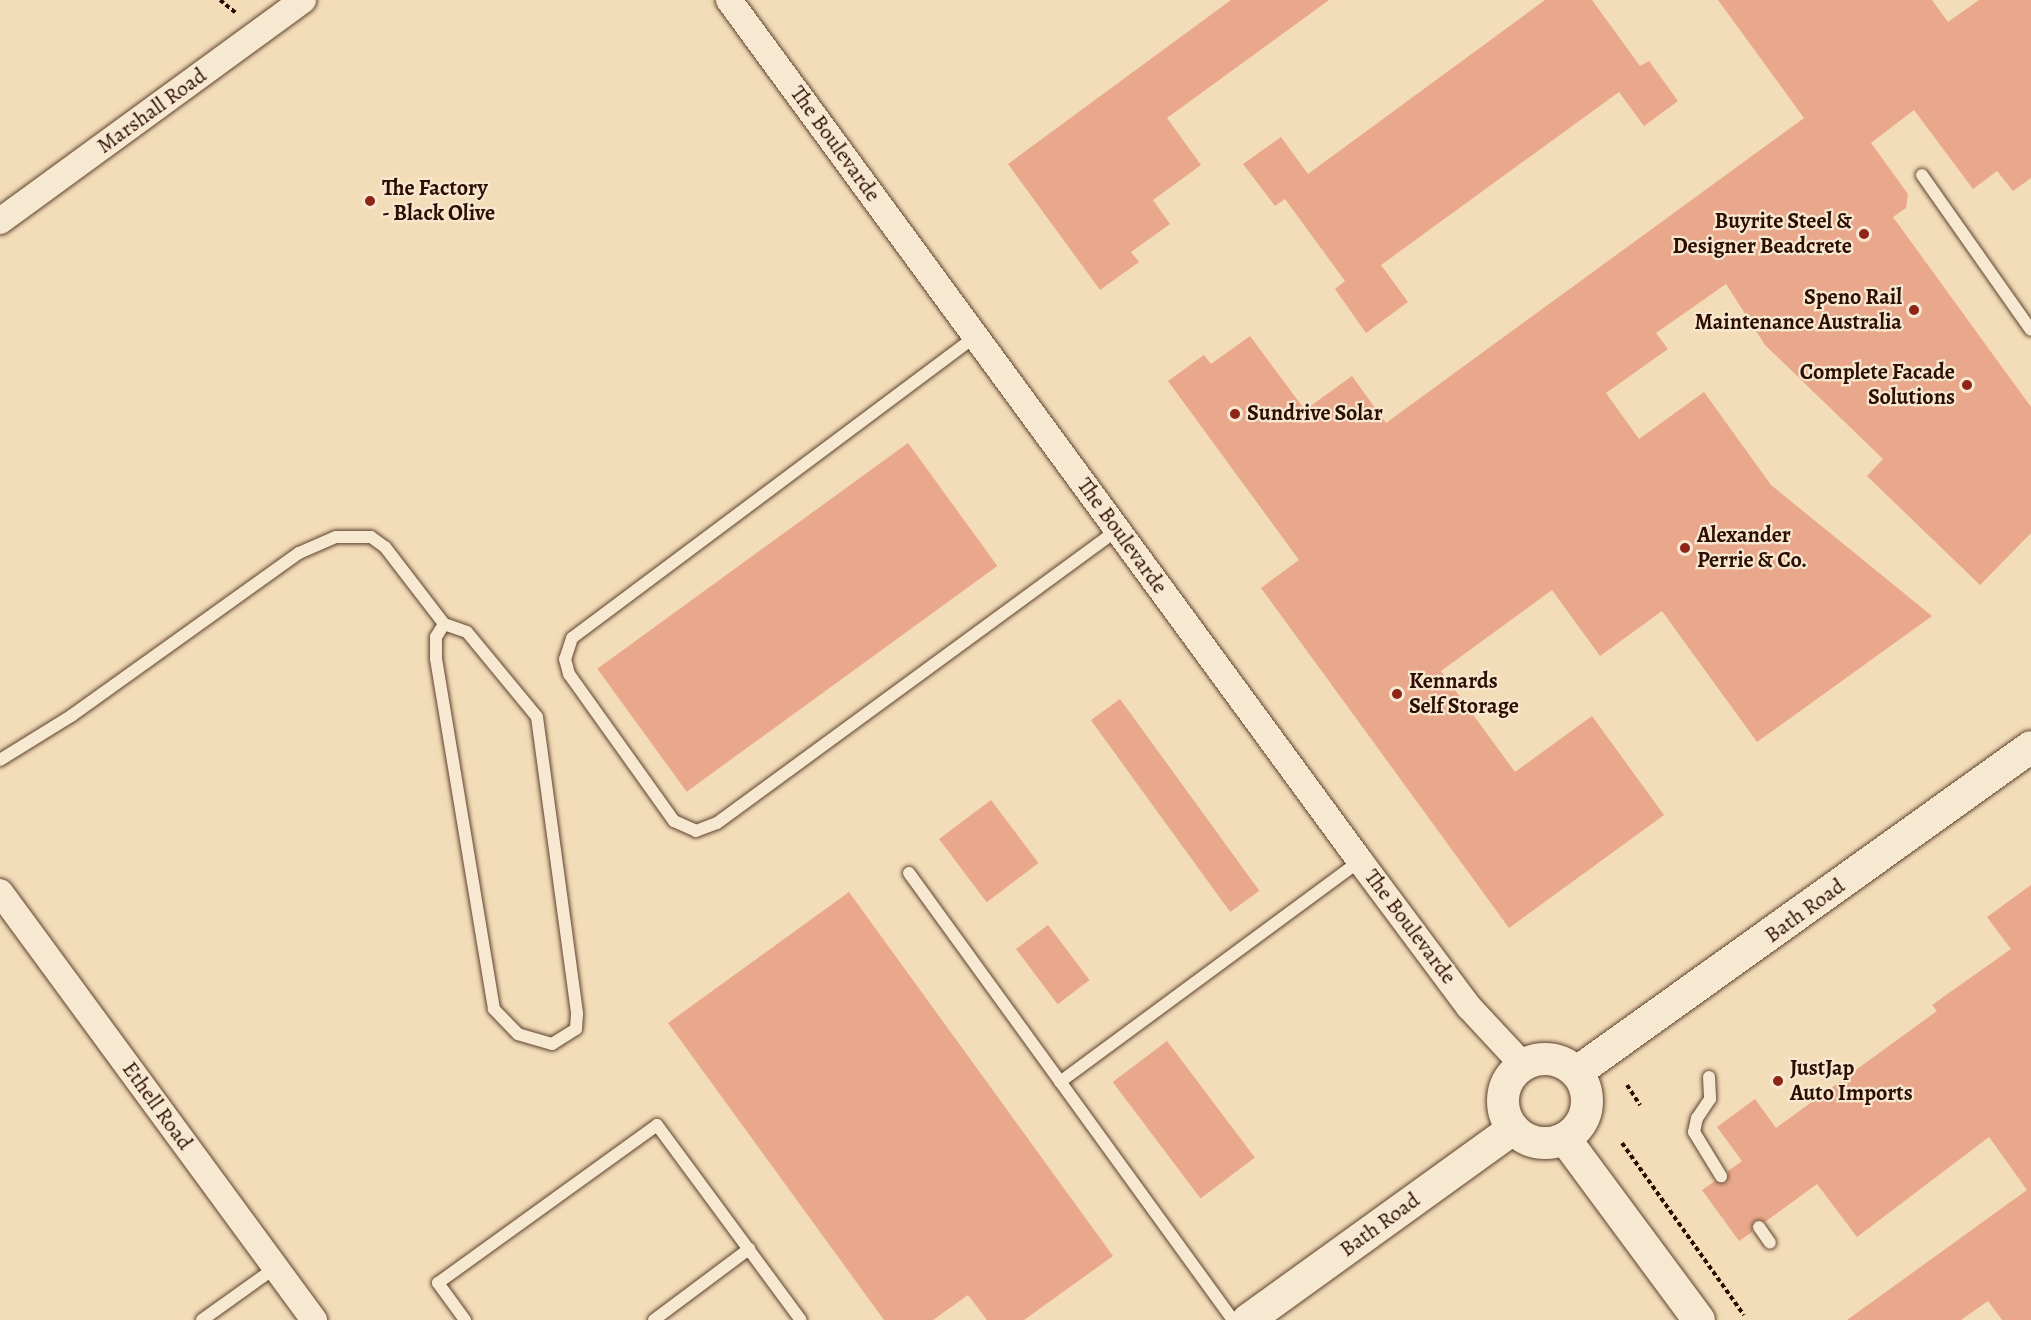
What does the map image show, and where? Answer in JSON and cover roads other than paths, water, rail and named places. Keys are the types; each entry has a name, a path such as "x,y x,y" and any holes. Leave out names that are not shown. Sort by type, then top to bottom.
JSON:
{"street":[{"name":"Marshall Road","path":"0,221 303,0"},
{"name":"The Boulevarde","path":"729,0 1360,861 1469,1007 1523,1065"},
{"name":"Bath Road","path":"1577,1072 2031,747"},
{"name":"Ethell Road","path":"0,892 314,1320"},
{"path":"1551,1059 1577,1072 1588,1096 1587,1109 1576,1132 1565,1139 1543,1144 1513,1129 1505,1117 1505,1088 1523,1065 1551,1059"},
{"name":"Bath Road","path":"1248,1320 1513,1129"},
{"path":"1565,1139 1699,1320"}],"lane":[{"path":"1922,175 2031,330"},
{"path":"976,336 572,638 565,658 569,674 674,821 696,831 717,824 1118,530"},
{"path":"0,760 71,716 299,554 336,537 371,537 385,547 444,624 467,632 528,702 541,731 577,1014 576,1029 552,1044 518,1034 494,1009 436,659 436,637 444,624"},
{"path":"1060,1082 1360,861"},
{"path":"909,873 1233,1320"},
{"path":"1709,1077 1710,1099 1697,1118 1694,1132 1722,1176"},
{"path":"465,1320 438,1283 657,1125 801,1320"},
{"path":"1759,1227 1770,1243"},
{"path":"654,1320 749,1249"},
{"path":"202,1320 276,1267"}],"place":[{"name":"The Factory - Black Olive","path":"370,201"},
{"name":"Buyrite Steel & Designer Beadcrete","path":"1864,234"},
{"name":"Speno Rail Maintenance Australia","path":"1914,310"},
{"name":"Complete Facade Solutions","path":"1967,385"},
{"name":"Sundrive Solar","path":"1235,414"},
{"name":"Alexander Perrie & Co.","path":"1685,548"},
{"name":"Kennards Self Storage","path":"1397,694"},
{"name":"JustJap Auto Imports","path":"1778,1081"}]}
